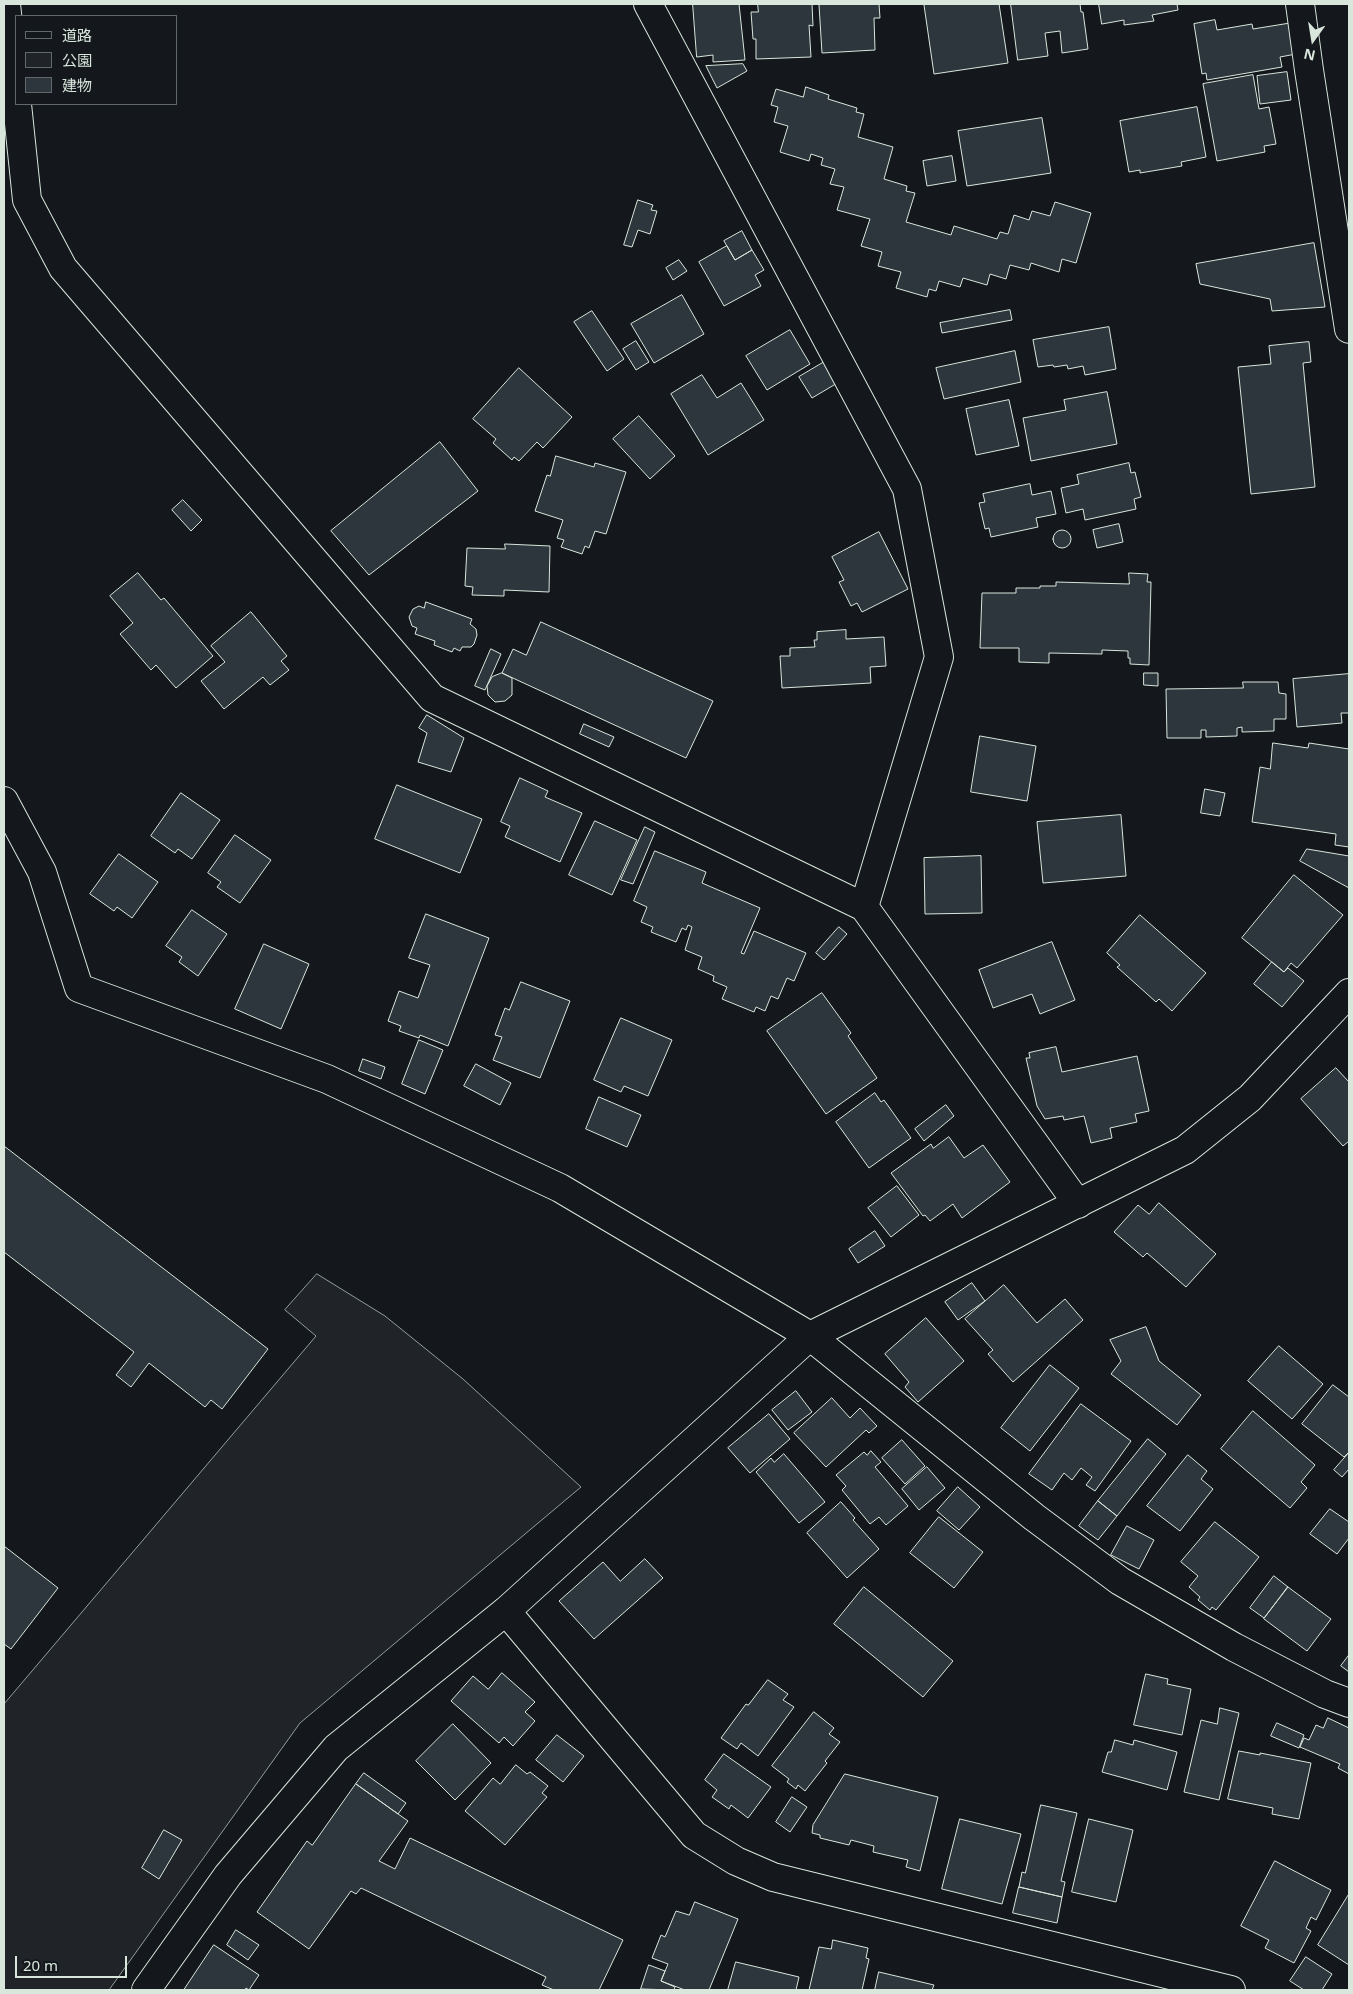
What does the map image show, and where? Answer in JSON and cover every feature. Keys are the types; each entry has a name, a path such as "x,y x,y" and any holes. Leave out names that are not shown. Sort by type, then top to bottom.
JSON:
{"street":[{"path":"6,4 15,88"},
{"path":"648,4 907,489 939,657 864,908"},
{"path":"1300,4 1349,329"},
{"path":"17,105 27,200 63,268 432,698 864,908 1078,1204"},
{"path":"4,801 42,872 79,988 326,1078 560,1188 810,1336 1034,1517 1120,1580 1234,1648 1325,1694 1349,1703"},
{"path":"146,1990 228,1875 336,1748 506,1611 810,1336 1185,1150 1250,1098 1349,993"},
{"path":"506,1611 694,1835 736,1861 772,1877 1231,1990"}],"green space":[{"path":"317,1274 385,1316 463,1379 581,1487 300,1723 109,1990 4,1990 4,1704 316,1336 285,1310"}],"building":[{"path":"693,4 739,4 745,60 713,62 713,55 697,57"},
{"path":"758,4 812,4 813,26 809,25 811,57 756,59 756,39 753,39 751,12 758,12"},
{"path":"879,4 880,18 874,18 875,50 822,53 819,5"},
{"path":"999,4 1008,63 934,74 924,5"},
{"path":"1011,4 1080,4 1081,12 1083,12 1088,49 1062,53 1060,31 1045,33 1048,56 1018,60"},
{"path":"1099,4 1177,4 1178,10 1152,15 1154,21 1124,25 1124,20 1102,24"},
{"path":"1215,20 1217,30 1252,24 1253,29 1290,23 1296,54 1280,57 1282,67 1207,80 1206,73 1202,74 1194,24"},
{"path":"743,64 747,71 717,88 706,66"},
{"path":"1287,72 1291,100 1260,104 1257,76"},
{"path":"1253,75 1259,109 1269,107 1276,144 1264,146 1265,152 1217,161 1203,84"},
{"path":"806,87 829,95 828,99 857,108 856,112 864,114 858,137 893,147 884,179 907,186 906,191 915,193 906,222 951,235 954,226 997,239 1000,232 1008,234 1014,215 1029,220 1032,211 1050,216 1055,202 1091,213 1076,263 1062,259 1059,272 1031,263 1029,270 1010,265 1006,279 990,274 987,285 963,278 960,287 939,281 936,291 929,289 927,297 896,288 901,272 878,266 882,252 861,246 870,219 837,210 844,187 830,184 835,169 821,165 823,158 811,154 809,161 780,152 788,126 774,122 778,107 771,105 776,89 803,97"},
{"path":"1197,107 1206,157 1181,162 1182,166 1140,173 1140,170 1129,172 1120,121"},
{"path":"1042,118 1051,173 967,186 958,131"},
{"path":"952,156 956,181 927,186 923,161"},
{"path":"638,200 653,205 651,210 657,211 650,234 638,230 632,247 624,245"},
{"path":"742,231 752,250 735,260 724,241"},
{"path":"1314,243 1325,307 1272,311 1270,299 1200,284 1196,264"},
{"path":"727,246 735,260 752,250 764,270 755,275 761,286 724,306 699,262"},
{"path":"679,260 687,271 673,280 666,268"},
{"path":"682,295 704,334 654,363 631,324"},
{"path":"1010,310 1012,320 942,333 940,323"},
{"path":"592,311 624,359 607,371 574,322"},
{"path":"1109,327 1116,369 1085,375 1083,366 1068,369 1067,365 1038,367 1033,340"},
{"path":"790,330 810,364 767,390 746,356"},
{"path":"636,341 649,362 636,370 623,349"},
{"path":"1309,342 1311,362 1303,363 1315,487 1251,494 1238,367 1271,364 1269,346"},
{"path":"1015,351 1021,382 944,399 936,368"},
{"path":"826,361 839,382 812,398 799,377"},
{"path":"519,368 572,417 543,448 537,442 519,461 514,457 512,460 493,443 496,439 473,419"},
{"path":"702,375 717,398 741,383 764,420 708,455 671,394"},
{"path":"1107,392 1117,444 1031,461 1023,418 1066,410 1064,400"},
{"path":"1009,400 1019,446 976,455 966,409"},
{"path":"639,416 675,456 650,479 613,439"},
{"path":"440,442 478,491 369,575 331,531"},
{"path":"556,456 594,467 595,463 626,472 606,534 595,531 589,548 585,546 582,554 561,547 564,540 557,538 563,520 535,511 547,475 550,476"},
{"path":"1129,463 1131,473 1135,472 1141,497 1134,499 1136,509 1085,520 1083,509 1066,513 1061,488 1079,484 1077,475"},
{"path":"1030,484 1032,495 1051,491 1056,514 1036,518 1038,527 991,537 989,528 985,529 979,503 985,502 983,494"},
{"path":"183,500 202,520 191,531 172,510"},
{"path":"1119,524 1123,542 1097,548 1093,530"},
{"path":"1058,530 1066,530 1071,535 1069,546 1058,548 1053,543 1053,535"},
{"path":"879,532 908,589 862,612 857,603 851,606 839,582 844,580 832,557"},
{"path":"505,544 550,546 549,592 504,590 504,596 472,595 473,587 465,586 467,548 505,549"},
{"path":"138,573 161,600 164,598 213,656 176,688 156,665 151,670 120,634 133,623 110,596"},
{"path":"1129,573 1148,574 1147,582 1151,582 1149,665 1130,664 1128,651 1102,650 1102,654 1049,653 1049,663 1019,662 1019,648 980,648 982,593 1016,593 1016,588 1056,586 1056,582 1129,584"},
{"path":"426,602 472,619 470,624 476,629 477,635 474,644 471,647 462,647 460,651 454,648 452,652 434,645 435,641 415,634 417,628 412,626 409,617 413,609 419,606 424,608"},
{"path":"251,612 287,656 281,661 289,670 270,685 263,677 224,709 201,681 225,662 211,646"},
{"path":"541,622 713,701 686,758 502,673 513,649 526,655"},
{"path":"846,630 846,639 884,637 886,666 870,667 871,683 782,688 780,656 790,656 790,648 815,647 814,640 817,640 817,632"},
{"path":"491,649 501,654 485,690 475,686"},
{"path":"502,673 512,678 512,695 505,701 495,702 488,695 487,686 492,677"},
{"path":"1144,673 1158,673 1158,686 1144,685"},
{"path":"1349,674 1349,713 1341,713 1342,723 1297,727 1293,679"},
{"path":"1243,682 1278,682 1279,693 1286,694 1286,719 1274,719 1274,731 1242,732 1242,727 1237,728 1237,736 1206,737 1206,730 1201,730 1201,738 1167,738 1166,689 1243,688"},
{"path":"427,715 464,738 451,772 418,762 427,733 419,728"},
{"path":"584,724 614,737 609,747 580,734"},
{"path":"980,736 1036,746 1027,801 971,792"},
{"path":"1273,743 1308,748 1309,743 1349,749 1349,847 1335,845 1336,834 1252,822 1260,767 1270,769"},
{"path":"520,778 548,791 545,797 582,813 560,862 505,837 510,826 501,822"},
{"path":"397,785 482,819 460,873 375,839"},
{"path":"1205,789 1225,793 1220,816 1201,813"},
{"path":"181,793 220,820 192,859 178,849 175,853 151,836"},
{"path":"1121,815 1126,876 1043,883 1037,822"},
{"path":"595,821 637,840 612,895 569,875"},
{"path":"645,827 655,832 633,884 621,880"},
{"path":"235,835 271,860 240,903 217,887 221,882 208,873"},
{"path":"1307,849 1349,856 1349,888 1300,861"},
{"path":"655,851 706,872 702,883 760,908 741,953 744,954 754,931 806,953 794,981 787,978 778,999 771,996 765,1011 756,1007 754,1012 722,999 727,987 713,981 714,976 698,969 702,957 685,950 692,927 688,925 686,930 682,928 676,942 651,932 653,927 641,922 647,907 634,901"},
{"path":"119,854 158,882 132,918 117,907 114,911 90,894"},
{"path":"981,856 982,913 925,914 924,858"},
{"path":"1294,875 1343,915 1297,968 1291,963 1284,972 1242,938"},
{"path":"192,910 227,934 198,976 179,962 182,957 166,946"},
{"path":"426,914 489,938 448,1046 420,1035 419,1038 399,1031 401,1026 388,1021 399,991 418,998 430,965 409,958"},
{"path":"1140,915 1206,973 1172,1011 1159,999 1156,1002 1117,967 1120,965 1107,953"},
{"path":"839,927 847,934 824,960 816,953"},
{"path":"1052,942 1075,1000 1040,1014 1032,994 993,1008 979,970"},
{"path":"264,944 309,964 281,1029 235,1009"},
{"path":"1272,962 1284,972 1288,968 1304,981 1282,1007 1254,984"},
{"path":"521,982 570,1001 540,1078 493,1060 502,1037 495,1035 505,1008 509,1010"},
{"path":"822,993 851,1033 848,1036 877,1078 826,1114 767,1031"},
{"path":"621,1018 672,1040 648,1096 624,1086 621,1092 594,1080"},
{"path":"419,1040 443,1050 425,1094 402,1084"},
{"path":"1056,1047 1062,1072 1137,1056 1149,1111 1135,1114 1137,1122 1110,1128 1112,1138 1091,1143 1084,1116 1064,1120 1063,1116 1045,1119 1037,1106 1026,1058 1030,1058 1029,1053"},
{"path":"363,1059 385,1067 381,1079 359,1071"},
{"path":"476,1064 511,1083 500,1105 464,1086"},
{"path":"1336,1068 1349,1082 1349,1141 1343,1146 1301,1099"},
{"path":"875,1093 881,1102 884,1100 911,1138 869,1168 836,1122"},
{"path":"599,1097 641,1115 627,1147 586,1129"},
{"path":"946,1105 954,1116 924,1141 915,1129"},
{"path":"949,1137 964,1158 983,1145 1010,1182 962,1218 953,1204 930,1221 925,1215 923,1216 891,1173 931,1144 933,1148"},
{"path":"4,1146 268,1349 222,1409 211,1400 205,1407 149,1363 131,1387 116,1375 134,1352 4,1252"},
{"path":"897,1186 919,1215 891,1237 868,1208"},
{"path":"1159,1203 1216,1254 1186,1287 1147,1253 1143,1257 1114,1232 1138,1205 1149,1214"},
{"path":"875,1231 885,1246 858,1263 849,1249"},
{"path":"972,1283 985,1301 958,1320 945,1302"},
{"path":"1004,1285 1037,1323 1065,1299 1083,1320 1013,1382 988,1354 993,1350 965,1319"},
{"path":"926,1318 964,1361 918,1402 905,1387 909,1382 885,1354"},
{"path":"1146,1327 1159,1361 1201,1395 1177,1425 1111,1374 1121,1361 1110,1340"},
{"path":"1279,1346 1323,1384 1292,1419 1248,1381"},
{"path":"1050,1365 1079,1388 1030,1451 1001,1428"},
{"path":"1333,1385 1349,1397 1349,1452 1344,1457 1302,1424"},
{"path":"796,1391 812,1412 788,1430 772,1410"},
{"path":"832,1398 850,1418 860,1408 877,1426 869,1433 866,1430 826,1467 794,1433"},
{"path":"1081,1404 1131,1441 1095,1491 1086,1485 1092,1477 1081,1468 1072,1480 1064,1473 1052,1490 1029,1474"},
{"path":"1253,1411 1315,1465 1301,1482 1307,1488 1290,1508 1221,1449"},
{"path":"769,1414 790,1439 750,1473 728,1448"},
{"path":"1148,1439 1166,1454 1117,1516 1098,1501"},
{"path":"902,1440 925,1466 905,1484 882,1458"},
{"path":"871,1451 881,1462 875,1467 908,1506 886,1525 879,1517 870,1524 842,1490 846,1486 836,1475 864,1452 867,1455"},
{"path":"784,1454 825,1502 799,1523 756,1472 771,1458 774,1462"},
{"path":"1348,1454 1349,1469 1342,1477 1334,1470"},
{"path":"1188,1455 1207,1471 1201,1479 1213,1489 1180,1531 1147,1506"},
{"path":"927,1467 945,1488 919,1510 902,1489"},
{"path":"958,1487 980,1507 959,1530 937,1511"},
{"path":"1098,1501 1117,1516 1098,1540 1079,1526"},
{"path":"841,1502 855,1518 853,1520 879,1549 847,1578 807,1533"},
{"path":"1330,1509 1349,1522 1349,1538 1337,1554 1310,1534"},
{"path":"939,1517 983,1552 954,1588 910,1553"},
{"path":"1215,1522 1259,1557 1216,1610 1212,1607 1210,1610 1198,1600 1200,1597 1189,1587 1198,1576 1181,1562"},
{"path":"1127,1526 1154,1540 1139,1569 1111,1555"},
{"path":"4,1546 58,1588 11,1649 4,1644"},
{"path":"645,1559 663,1578 594,1639 559,1601 603,1562 620,1581"},
{"path":"1274,1576 1288,1587 1264,1618 1250,1608"},
{"path":"864,1587 953,1661 923,1697 834,1624"},
{"path":"1288,1587 1331,1619 1307,1651 1264,1619"},
{"path":"1349,1655 1349,1672 1341,1666"},
{"path":"502,1673 535,1702 525,1712 535,1721 513,1746 504,1737 499,1743 451,1701 473,1676 488,1689"},
{"path":"1146,1674 1168,1679 1167,1684 1191,1689 1182,1735 1134,1725"},
{"path":"768,1680 788,1694 783,1700 794,1707 758,1756 741,1743 737,1749 721,1738 746,1704 748,1705"},
{"path":"1220,1708 1239,1713 1219,1800 1184,1792 1201,1720 1217,1724"},
{"path":"814,1712 834,1728 829,1734 840,1742 825,1761 827,1763 805,1791 798,1785 796,1789 787,1782 789,1779 772,1766"},
{"path":"1328,1718 1349,1728 1349,1774 1338,1768 1340,1764 1300,1747 1304,1738 1309,1740 1316,1725 1323,1728"},
{"path":"1277,1723 1304,1735 1299,1748 1271,1736"},
{"path":"453,1724 491,1763 455,1800 416,1761"},
{"path":"557,1735 584,1756 563,1782 536,1760"},
{"path":"1115,1740 1133,1745 1134,1740 1177,1752 1167,1790 1102,1772 1108,1752 1111,1752"},
{"path":"1239,1751 1311,1763 1299,1819 1272,1814 1273,1808 1228,1799"},
{"path":"724,1754 771,1787 748,1818 731,1805 729,1809 712,1797 717,1790 705,1780"},
{"path":"516,1765 527,1774 530,1772 548,1786 542,1793 547,1797 505,1845 465,1811 493,1778 500,1784"},
{"path":"364,1773 406,1803 398,1814 356,1784"},
{"path":"845,1774 938,1797 920,1871 906,1867 908,1860 873,1852 874,1846 851,1840 849,1845 820,1838 820,1835 812,1833 813,1825"},
{"path":"356,1784 408,1821 379,1861 395,1869 410,1838 623,1940 599,1990 554,1990 542,1985 546,1977 361,1888 356,1894 351,1891 309,1949 257,1912 307,1841 312,1845"},
{"path":"792,1797 807,1807 790,1832 776,1822"},
{"path":"1041,1805 1077,1813 1061,1881 1065,1882 1062,1897 1019,1887 1022,1872 1025,1873"},
{"path":"960,1819 1021,1834 1002,1904 942,1889"},
{"path":"1089,1819 1133,1830 1116,1902 1072,1892"},
{"path":"164,1830 182,1840 159,1879 142,1868"},
{"path":"1275,1861 1331,1890 1316,1920 1311,1917 1306,1928 1311,1931 1294,1963 1265,1948 1269,1940 1241,1926"},
{"path":"1019,1887 1062,1897 1057,1923 1013,1913"},
{"path":"1349,1894 1349,1965 1318,1945"},
{"path":"695,1902 738,1919 709,1990 685,1990 661,1981 668,1964 652,1958 661,1935 665,1937 676,1911 689,1915"},
{"path":"236,1930 259,1945 248,1960 227,1945"},
{"path":"833,1940 868,1948 866,1958 869,1959 862,1990 809,1990 819,1947 831,1949"},
{"path":"214,1945 259,1975 249,1990 246,1988 245,1990 184,1990"},
{"path":"1306,1957 1332,1974 1322,1990 1304,1990 1290,1981"},
{"path":"736,1962 799,1977 796,1990 728,1990"},
{"path":"649,1965 665,1971 661,1981 675,1987 674,1990 641,1989"},
{"path":"879,1972 934,1985 932,1990 875,1990"}]}
